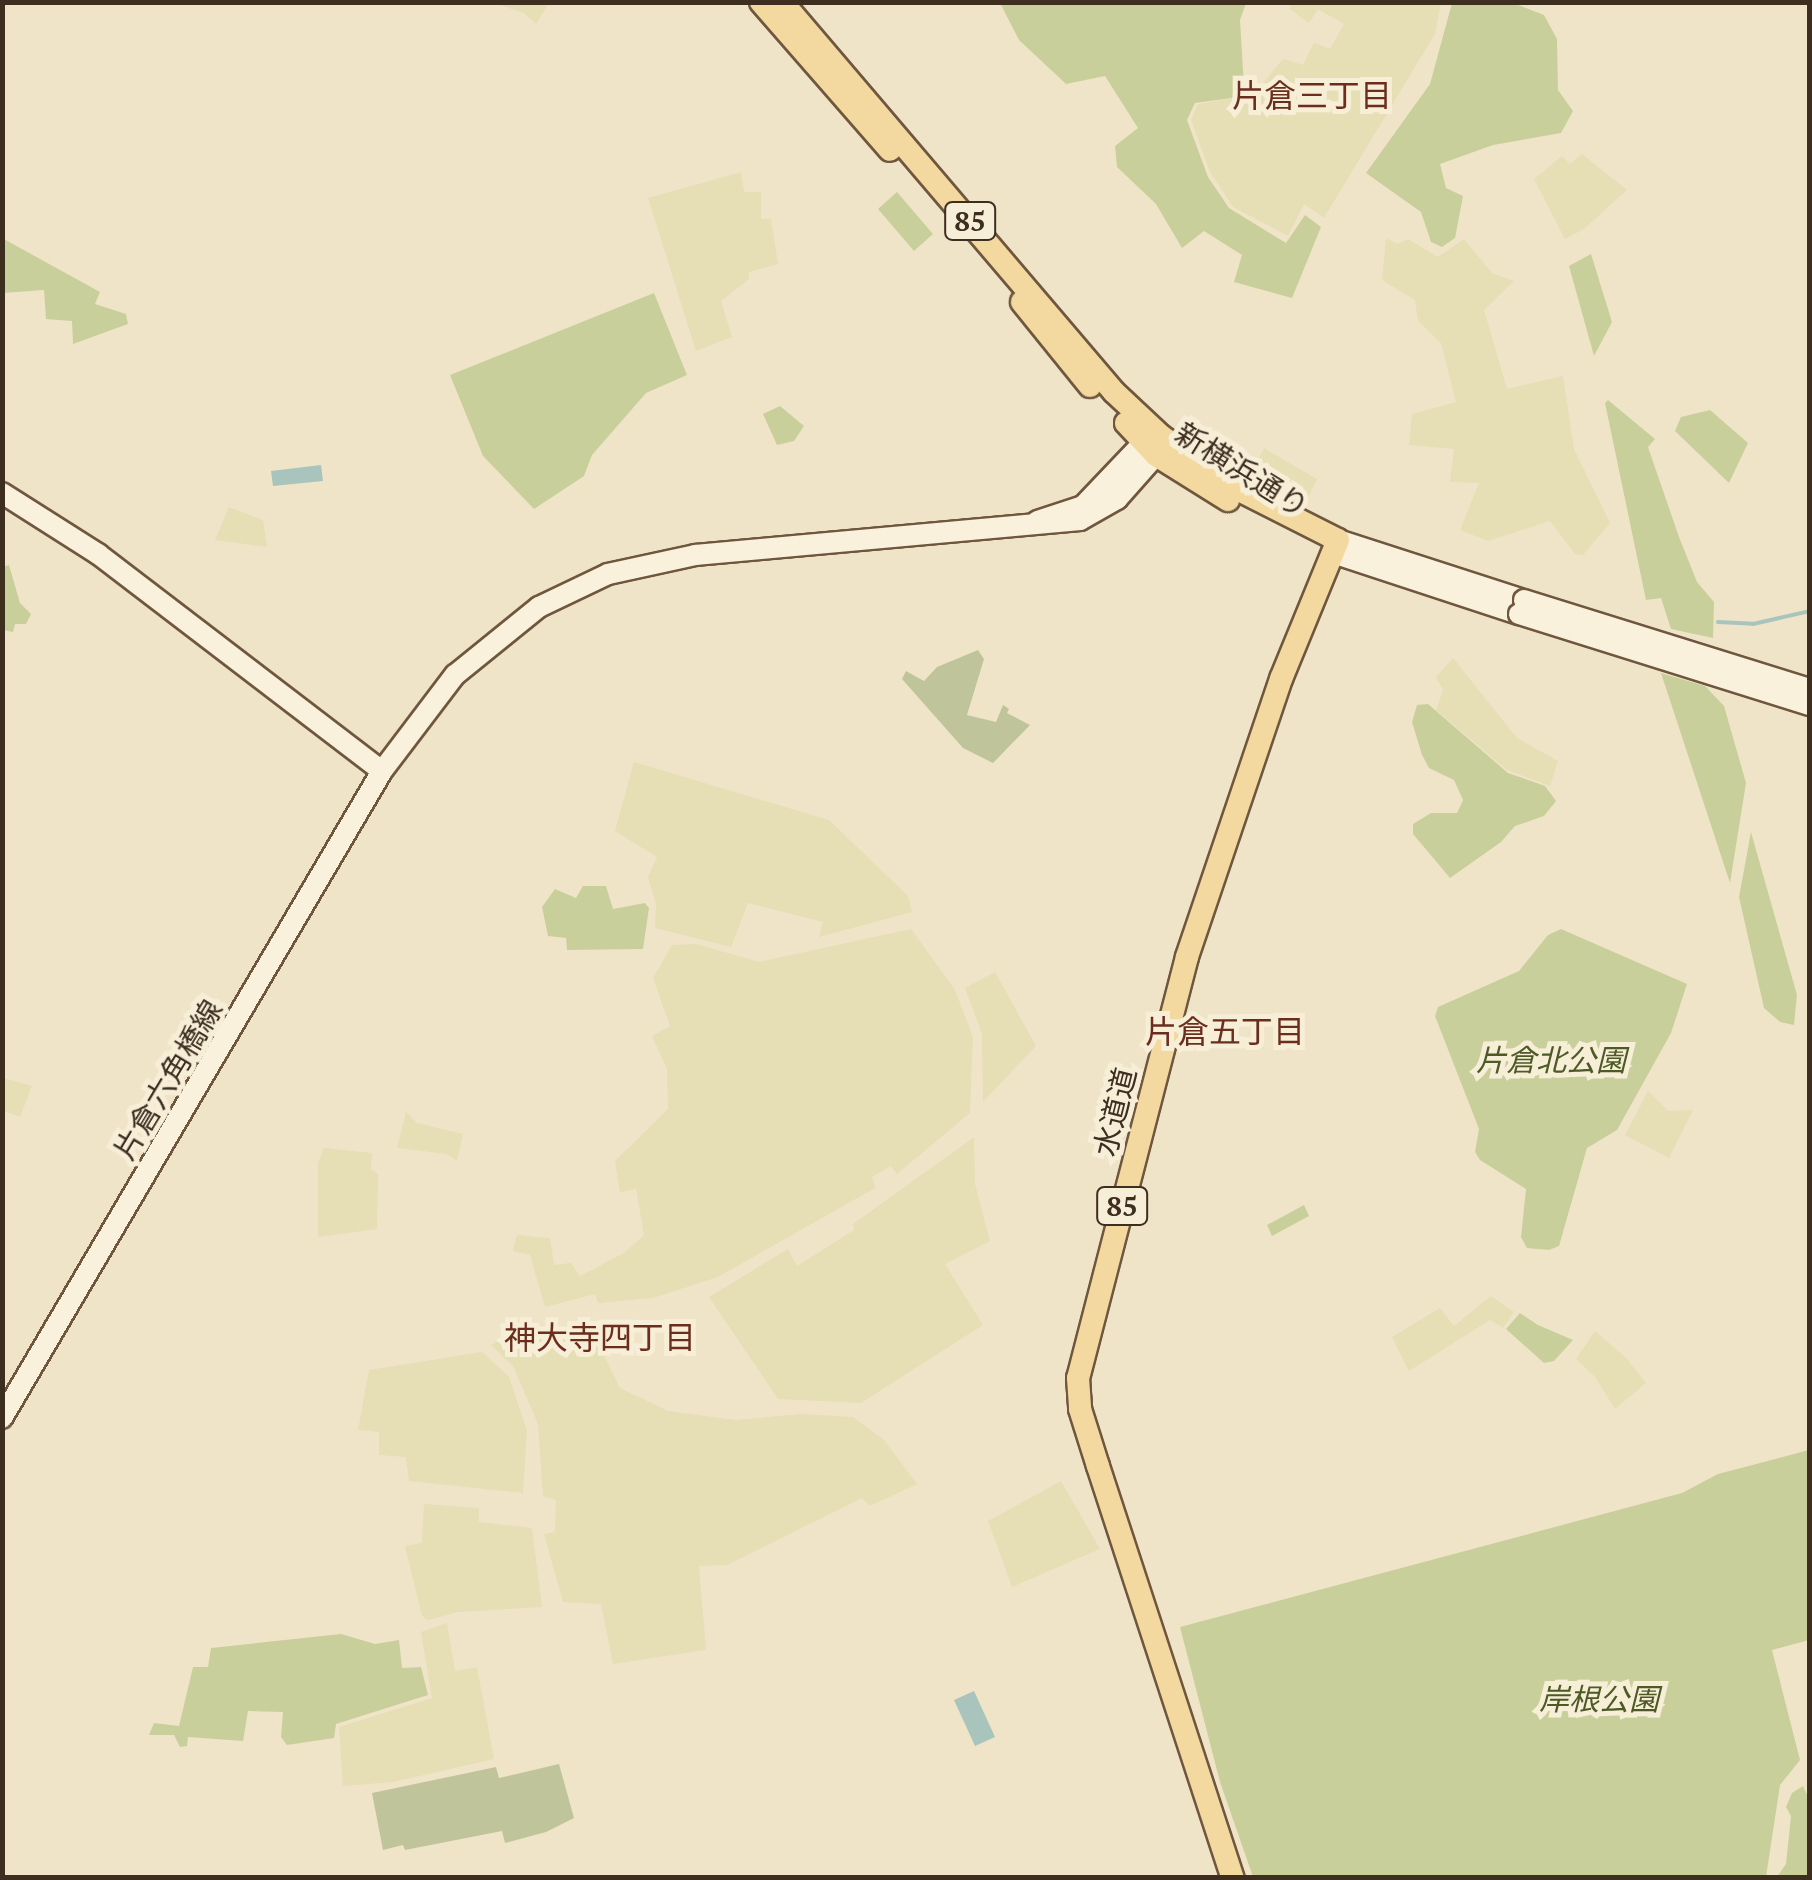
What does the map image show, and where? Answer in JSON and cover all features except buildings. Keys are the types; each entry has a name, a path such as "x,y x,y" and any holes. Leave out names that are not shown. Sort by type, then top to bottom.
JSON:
{"main road":[{"name":"新横浜通り","path":"761,2 1020,300 1057,350 1154,445 1335,547"},
{"name":"新横浜通り","path":"782,2 1114,392 1154,445"},
{"name":"水道道","path":"1233,1878 1080,1409 1078,1378 1188,956 1282,679 1335,547"}],"street":[{"name":"片倉六角橋線","path":"2,1418 382,771 454,675 539,608 608,574 695,555 1080,520 1097,514 1117,499 1154,445"},
{"path":"2,492 98,554 382,771"},
{"name":"新横浜通り","path":"1335,547 1810,705"},
{"name":"新横浜通り","path":"1522,607 1810,689"}],"shaded area":[{"path":"494,3 549,3 536,24 524,13"},
{"path":"1290,3 1441,3 1435,34 1324,218 1304,204 1288,236 1233,207 1210,172 1191,120 1198,104 1253,95 1283,59 1303,65 1314,43 1330,49 1344,24 1318,9 1309,23 1290,9"},
{"path":"1582,154 1627,190 1584,229 1565,239 1534,179 1562,156 1570,164"},
{"path":"741,172 744,192 761,192 761,219 771,219 778,264 749,272 749,279 721,301 732,337 696,351 648,198"},
{"path":"1386,238 1397,244 1408,239 1438,257 1464,239 1492,273 1514,281 1484,310 1507,389 1563,376 1574,449 1610,523 1583,555 1575,554 1550,521 1488,541 1460,530 1479,483 1450,482 1454,449 1409,445 1412,414 1456,402 1441,343 1418,321 1415,300 1382,280"},
{"path":"1264,448 1317,479 1305,505 1249,478"},
{"path":"229,507 263,520 267,547 215,540"},
{"path":"1453,658 1517,738 1558,761 1550,786 1507,770 1436,710 1443,690 1436,677"},
{"path":"634,762 829,820 908,896 912,912 819,937 823,922 748,903 731,947 655,928 656,904 648,877 657,857 615,831"},
{"path":"911,929 955,990 973,1037 970,1113 897,1174 891,1166 872,1177 875,1188 718,1277 653,1298 598,1303 595,1294 545,1307 530,1255 513,1251 517,1235 550,1238 554,1265 571,1263 580,1276 624,1253 644,1235 636,1189 620,1192 615,1161 668,1109 667,1069 652,1036 670,1026 653,978 672,945 696,944 759,962"},
{"path":"995,972 1036,1046 983,1102 982,1034 965,988"},
{"path":"3,1078 32,1086 20,1117 3,1111"},
{"path":"1648,1091 1668,1111 1693,1110 1669,1158 1625,1135"},
{"path":"406,1112 417,1123 463,1134 457,1161 447,1154 397,1148"},
{"path":"974,1137 975,1184 990,1241 945,1264 983,1325 861,1403 778,1399 709,1297 788,1249 797,1266 854,1230 853,1224"},
{"path":"324,1148 372,1153 371,1169 378,1174 377,1229 318,1237 318,1163"},
{"path":"1491,1296 1514,1312 1503,1328 1490,1320 1409,1371 1392,1337 1440,1308 1454,1326"},
{"path":"588,1322 620,1388 668,1411 736,1420 801,1414 853,1417 884,1440 917,1484 870,1506 862,1498 727,1565 699,1566 706,1650 613,1664 601,1604 563,1602 544,1534 555,1532 556,1500 543,1496 538,1424 513,1366 491,1345 504,1338"},
{"path":"1595,1331 1626,1358 1646,1383 1615,1409 1595,1377 1576,1359"},
{"path":"482,1352 509,1377 527,1431 523,1493 409,1481 406,1457 379,1455 379,1432 358,1430 369,1370"},
{"path":"1061,1481 1100,1549 1012,1587 988,1521"},
{"path":"424,1504 479,1508 479,1522 532,1528 542,1607 458,1612 428,1620 422,1616 405,1546 422,1543"},
{"path":"447,1623 455,1671 477,1667 494,1759 393,1782 343,1786 339,1727 432,1698 421,1632"}],"green space":[{"path":"1000,3 1246,3 1240,20 1244,87 1239,97 1195,103 1187,120 1208,177 1229,208 1286,243 1305,215 1321,227 1292,298 1234,282 1242,255 1204,231 1182,248 1156,204 1117,167 1115,146 1138,128 1105,76 1066,84 1019,40"},
{"path":"1452,3 1513,3 1544,15 1557,39 1558,90 1573,111 1561,133 1493,145 1440,164 1446,188 1463,196 1455,238 1442,247 1431,242 1421,212 1366,173 1430,84"},
{"path":"897,192 933,234 914,251 878,209"},
{"path":"2,238 100,292 95,304 126,314 128,324 73,344 72,321 46,319 44,290 3,293"},
{"path":"1591,254 1612,322 1594,356 1569,266"},
{"path":"654,293 687,375 646,393 592,455 584,476 534,509 483,456 450,375"},
{"path":"1608,400 1655,439 1648,447 1679,537 1697,582 1714,602 1713,638 1671,629 1661,598 1646,600 1605,403"},
{"path":"780,406 804,426 794,441 777,445 763,414"},
{"path":"1710,410 1748,443 1729,483 1675,431 1681,417"},
{"path":"9,565 20,603 31,614 26,624 15,624 13,632 3,630 3,567"},
{"path":"978,650 984,659 967,715 996,722 1003,705 1009,709 1007,713 1030,725 993,763 963,748 902,679 906,671 924,681 937,667"},
{"path":"1661,673 1705,686 1724,706 1746,783 1730,883"},
{"path":"1428,704 1508,773 1545,786 1556,801 1544,816 1515,826 1501,842 1450,878 1413,834 1413,824 1431,813 1457,813 1463,800 1454,780 1429,768 1422,755 1412,722 1417,705"},
{"path":"1751,832 1797,995 1794,1025 1780,1022 1764,1008 1739,897"},
{"path":"583,886 606,886 613,909 645,903 649,908 643,949 567,950 566,938 548,936 542,907 555,889 576,898"},
{"name":"片倉北公園","path":"1561,929 1687,984 1671,1033 1617,1130 1587,1148 1559,1246 1549,1250 1527,1248 1521,1237 1526,1189 1480,1160 1475,1152 1479,1129 1435,1016 1438,1007 1519,971 1548,935"},
{"path":"1304,1205 1309,1216 1272,1236 1267,1225"},
{"path":"1520,1313 1573,1340 1554,1361 1544,1363 1506,1329"},
{"name":"岸根公園","path":"1809,1450 1809,1640 1772,1650 1800,1760 1780,1785 1766,1877 1253,1877 1220,1782 1180,1627 1682,1493 1718,1474"},
{"path":"341,1634 375,1644 399,1640 402,1668 421,1667 428,1695 336,1724 334,1738 287,1745 281,1737 283,1712 248,1711 243,1741 188,1737 187,1746 180,1747 174,1735 149,1735 154,1723 179,1726 193,1667 208,1667 211,1648"},
{"path":"559,1764 574,1818 546,1832 505,1843 502,1831 405,1850 403,1845 383,1850 372,1793 496,1767 499,1778"},
{"path":"1803,1786 1809,1799 1809,1877 1777,1877 1786,1864 1791,1816 1786,1807 1792,1793"}],"water":[{"path":"321,465 323,481 273,486 271,471"},
{"path":"974,1691 995,1737 975,1746 954,1700"}],"waterway":[{"path":"1718,622 1753,624 1810,611"}],"district":[{"name":"片倉三丁目","path":"1312,95"},
{"name":"片倉五丁目","path":"1225,1031"},
{"name":"神大寺四丁目","path":"600,1337"}]}
